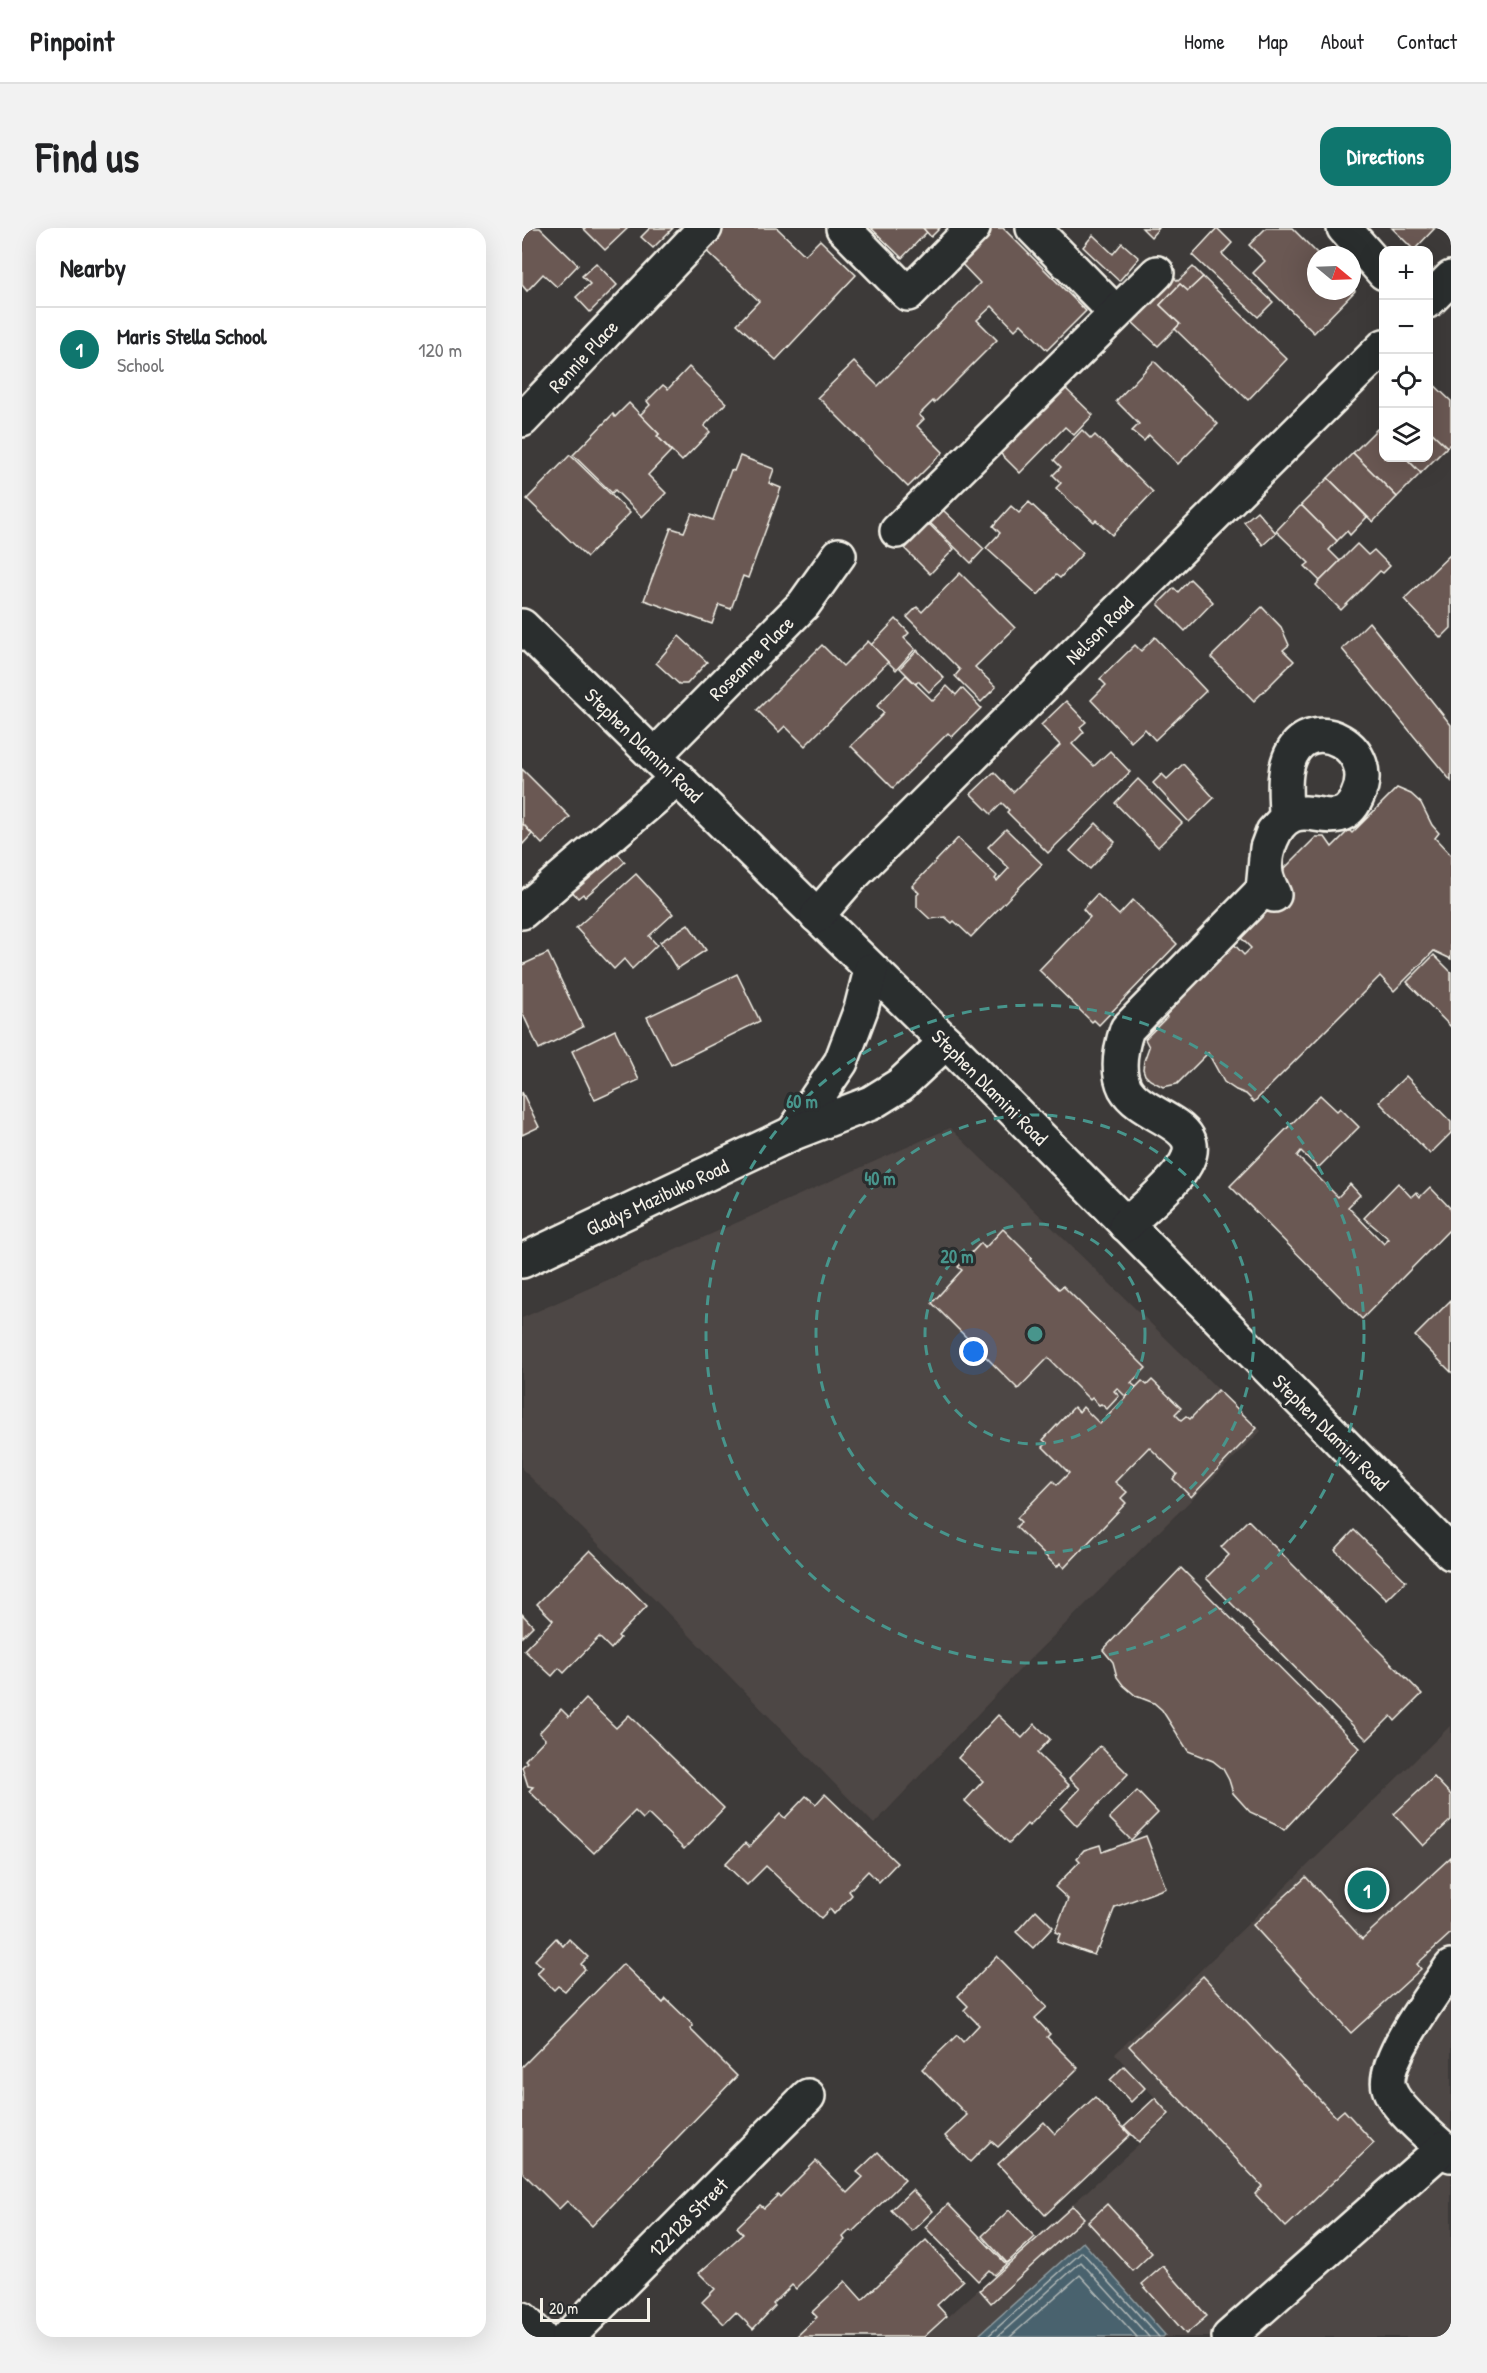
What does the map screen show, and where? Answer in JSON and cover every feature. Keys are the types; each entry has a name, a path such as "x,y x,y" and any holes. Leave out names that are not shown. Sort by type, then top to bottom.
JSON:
{"street":[{"name":"Rennie Place","path":"522,420 705,228"},
{"path":"843,228 908,294 973,228"},
{"path":"1033,228 1115,312"},
{"path":"1344,228 1379,268"},
{"path":"897,531 1115,312 1157,273"},
{"name":"Nelson Road","path":"817,916 849,879 1379,350"},
{"name":"Roseanne Place","path":"655,755 804,604 839,555"},
{"name":"Stephen Dlamini Road","path":"522,626 946,1042 1451,1554"},
{"path":"1126,1225 1177,1176 1187,1160 1190,1147 1189,1137 1180,1127 1147,1108 1124,1087 1120,1070 1121,1045 1127,1029 1263,890 1267,848 1273,832 1286,818 1286,770 1292,753 1300,743 1310,738 1323,735 1335,738 1351,747 1359,760 1362,771 1358,796 1350,808 1335,816 1302,812 1291,815 1282,822 1268,849 1266,864 1266,873 1274,895"},
{"path":"522,912 678,778"},
{"path":"793,1133 841,1062 861,1009 871,970"},
{"name":"Gladys Mazibuko Road","path":"522,1261 793,1133 879,1098 915,1073 946,1042"},
{"path":"1228,2337 1447,2152 1396,2103 1388,2086 1392,2062 1417,2017 1451,1967"},
{"name":"122128 Street","path":"568,2337 808,2096"},
{"path":"522,2319 540,2337"}],"shaded area":[{"path":"950,1128 1261,1431 1028,1661 874,1824 655,1600 522,1469 522,1318"},
{"path":"1451,1725 1451,2337 926,2337 1171,2115 1115,2054"}],"water":[{"path":"1083,2242 1165,2335 1163,2337 983,2337 980,2334"}],"building":[{"path":"522,228 540,228 578,265 557,287 543,274 527,291 522,285"},
{"path":"583,228 628,228 605,250"},
{"path":"650,228 673,228 653,248 641,237"},
{"path":"716,228 777,228 805,255 820,240 856,275 776,360 737,324 759,301 700,245"},
{"path":"871,228 923,228 927,232 902,258"},
{"path":"923,228 940,228 931,237"},
{"path":"987,228 1003,228 1086,311 1047,350 1021,324 1015,330 992,306 977,320 997,340 919,415 924,419 917,426 943,452 908,487 818,397 854,362 878,386 980,283 956,258"},
{"path":"1142,228 1159,228 1151,237"},
{"path":"1217,228 1232,243 1222,254 1273,302 1258,317 1192,255"},
{"path":"1266,228 1292,228 1310,246 1307,246 1307,300 1346,300 1314,333 1253,273 1265,261 1249,245"},
{"path":"1392,228 1435,228 1418,246 1410,246"},
{"path":"1093,235 1113,254 1122,243 1139,258 1119,281 1083,247"},
{"path":"596,263 617,285 590,312 576,297 590,284 582,276"},
{"path":"1193,267 1203,277 1188,291 1180,284 1160,305 1180,324 1158,346 1130,320 1172,276 1178,281"},
{"path":"1203,277 1287,359 1248,400 1175,329 1180,324 1160,305 1180,284 1188,291"},
{"path":"1154,361 1218,424 1178,464 1149,435 1144,441 1132,431 1139,424 1116,401"},
{"path":"689,367 726,403 704,426 710,432 682,461 640,415 650,405 647,401 663,385 668,389"},
{"path":"1433,384 1451,401 1451,443 1447,447 1433,434"},
{"path":"1063,386 1093,415 1074,435 1065,427 1020,473 999,452"},
{"path":"629,403 659,434 657,436 671,451 648,475 666,493 642,517 615,490 612,493 573,455 613,414 615,417"},
{"path":"1377,429 1379,431 1379,462 1410,462 1421,473 1397,497 1353,453"},
{"path":"1082,430 1091,439 1095,435 1153,492 1112,535 1096,520 1094,522 1077,508 1056,488 1061,483 1053,475 1061,467 1054,460"},
{"path":"1433,434 1447,447 1433,461"},
{"path":"1353,453 1397,497 1373,522 1328,478"},
{"path":"570,455 630,513 587,557 527,499"},
{"path":"740,456 774,469 769,483 781,488 748,578 743,576 731,609 719,605 712,624 644,600 671,528 684,532 692,513 713,520 731,470 734,471"},
{"path":"1410,462 1432,462 1421,473"},
{"path":"1328,478 1367,517 1350,535 1347,531 1337,541 1301,505"},
{"path":"1029,502 1083,553 1060,578 1056,575 1038,595 986,548 1000,533 993,526 1011,506 1019,513"},
{"path":"1301,505 1337,541 1329,550 1340,561 1320,581 1305,566 1309,563 1276,531"},
{"path":"943,510 984,549 971,563 930,523"},
{"path":"1257,511 1276,533 1263,545 1244,522"},
{"path":"929,524 954,549 930,574 905,549"},
{"path":"1357,544 1368,555 1374,550 1390,566 1383,573 1380,571 1341,610 1316,585"},
{"path":"1451,554 1451,628 1441,638 1404,599"},
{"path":"960,573 1015,628 975,667 996,687 981,702 955,676 960,670 907,617 917,607 922,612"},
{"path":"1190,579 1213,602 1185,631 1158,604 1174,588 1178,592"},
{"path":"1262,607 1281,627 1289,645 1283,650 1294,661 1254,701 1211,657"},
{"path":"896,619 909,633 904,638 915,649 896,670 871,645"},
{"path":"1369,622 1451,725 1451,781 1342,649"},
{"path":"679,636 707,662 687,684 679,684 656,663"},
{"path":"1155,637 1206,691 1155,740 1145,729 1131,742 1091,700 1106,685 1100,679 1135,645 1141,651"},
{"path":"868,641 888,662 805,746 785,726 779,732 757,710 822,645 843,666"},
{"path":"917,650 944,678 929,692 918,681 916,684 900,668"},
{"path":"906,675 933,701 947,686 956,695 962,688 981,708 952,737 948,733 893,788 851,746 884,713 877,706"},
{"path":"1066,701 1086,722 1080,727 1084,732 1072,744 1094,766 1110,751 1130,772 1048,853 1007,812 1009,810 1002,803 991,814 971,794 994,772 1013,792 1060,745 1041,725"},
{"path":"1183,764 1214,798 1189,822 1153,783 1162,774 1167,779"},
{"path":"522,769 570,817 542,844 522,823"},
{"path":"1138,779 1182,823 1158,847 1115,803"},
{"path":"1397,788 1411,794 1421,803 1432,825 1439,833 1435,838 1451,855 1451,959 1434,951 1394,991 1380,976 1254,1102 1246,1094 1224,1082 1208,1053 1177,1084 1163,1087 1150,1080 1143,1069 1149,1047 1145,1039 1167,1017 1162,1010 1231,941 1244,955 1251,948 1238,935 1288,883 1279,874 1316,837 1325,837 1332,847 1349,830 1352,833"},
{"path":"522,823 532,834 522,845"},
{"path":"1096,823 1115,842 1090,869 1070,851"},
{"path":"1006,829 1042,864 971,937 954,921 952,923 945,917 930,919 917,907 919,893 912,886 958,838 997,876 995,879 997,881 1009,868 988,847"},
{"path":"612,847 625,862 585,897 583,894 578,898 569,888"},
{"path":"636,874 673,914 649,936 657,945 632,969 624,959 614,969 576,928"},
{"path":"1097,894 1119,915 1133,900 1177,944 1099,1025 1094,1020 1092,1022 1039,970 1090,917 1083,909"},
{"path":"688,924 706,950 677,969 660,942"},
{"path":"548,953 583,1027 539,1049 522,1012 522,965"},
{"path":"1434,955 1451,972 1451,1027 1407,982"},
{"path":"737,974 760,1021 671,1065 647,1017"},
{"path":"615,1030 639,1080 595,1100 572,1051"},
{"path":"1406,1076 1451,1122 1451,1133 1430,1154 1379,1102"},
{"path":"522,1092 539,1127 522,1135"},
{"path":"1320,1095 1337,1111 1340,1108 1359,1127 1318,1168 1301,1151 1297,1156 1338,1197 1350,1184 1360,1195 1348,1207 1384,1244 1389,1239 1364,1218 1398,1183 1411,1197 1416,1192 1420,1197 1430,1187 1451,1209 1451,1228 1362,1319 1230,1186"},
{"path":"1003,1229 1059,1289 1063,1286 1146,1368 1131,1383 1136,1387 1126,1397 1117,1388 1114,1391 1119,1396 1107,1409 1099,1405 1092,1398 1090,1400 1048,1358 1018,1389 932,1303 962,1270 958,1267 981,1243 985,1248"},
{"path":"1451,1300 1451,1372 1415,1336"},
{"path":"1152,1380 1181,1408 1175,1414 1181,1420 1186,1416 1190,1419 1218,1390 1257,1428 1191,1497 1173,1479 1177,1474 1149,1447 1115,1482 1127,1492 1121,1498 1126,1503 1064,1568 1060,1563 1057,1567 1016,1527 1021,1522 1017,1518 1053,1481 1057,1485 1069,1473 1043,1447 1047,1443 1043,1440 1074,1407 1079,1412 1083,1407 1100,1424 1142,1381 1147,1385"},
{"path":"1248,1520 1422,1694 1395,1721 1391,1716 1367,1740 1206,1578 1229,1555 1221,1547"},
{"path":"1354,1530 1406,1581 1387,1600 1335,1550"},
{"path":"590,1550 647,1606 618,1636 620,1638 611,1649 599,1637 564,1673 559,1668 552,1676 524,1650 553,1620 537,1604"},
{"path":"1181,1568 1360,1748 1284,1830 1250,1812 1233,1793 1223,1769 1213,1761 1188,1751 1162,1710 1154,1703 1136,1696 1123,1685 1117,1677 1113,1662 1103,1650"},
{"path":"522,1614 533,1626 522,1637"},
{"path":"586,1699 616,1728 629,1715 724,1808 684,1849 648,1814 643,1819 635,1811 594,1853 529,1791 533,1787 528,1786 522,1767 527,1762 525,1760 545,1739 539,1733 561,1709 569,1717"},
{"path":"998,1715 1022,1738 1035,1724 1050,1739 1037,1753 1069,1785 1009,1843 965,1801 983,1781 958,1758"},
{"path":"1100,1746 1128,1774 1077,1826 1061,1809 1080,1789 1069,1778"},
{"path":"1434,1777 1451,1795 1451,1820 1423,1846 1394,1814"},
{"path":"1137,1791 1158,1813 1131,1840 1109,1818"},
{"path":"825,1794 897,1863 879,1882 868,1871 849,1891 852,1895 834,1914 830,1909 821,1918 766,1866 747,1885 725,1864 745,1843 749,1847 780,1814 785,1818 806,1796 816,1804"},
{"path":"1146,1836 1166,1888 1115,1907 1094,1955 1057,1942 1060,1934 1055,1932 1068,1899 1055,1887 1080,1861 1077,1858 1084,1850 1100,1845 1102,1852"},
{"path":"1451,1857 1451,1933 1417,1964 1421,1969 1351,2033 1253,1925 1306,1877 1362,1939"},
{"path":"1036,1910 1053,1927 1033,1948 1016,1932"},
{"path":"556,1938 563,1946 569,1939 588,1957 581,1964 585,1969 565,1991 558,1986 554,1990 537,1973 543,1967 535,1960"},
{"path":"997,1956 1047,2007 1035,2018 1050,2034 1047,2037 1078,2068 998,2147 991,2141 970,2162 945,2136 967,2115 922,2069 957,2035 963,2042 979,2025 964,2010 968,2006 958,1996"},
{"path":"623,1964 663,2003 666,1999 693,2025 690,2029 737,2076 592,2226 567,2201 559,2209 522,2172 522,2067"},
{"path":"1203,1976 1336,2117 1344,2110 1374,2143 1286,2227 1255,2194 1262,2186 1129,2046"},
{"path":"1124,2066 1145,2088 1131,2102 1110,2080"},
{"path":"1095,2097 1130,2135 1045,2215 998,2164 1044,2122 1055,2134"},
{"path":"1155,2098 1169,2114 1139,2142 1124,2127"},
{"path":"878,2152 905,2180 852,2232 850,2230 843,2237 845,2240 796,2289 792,2285 753,2329 736,2312 724,2324 702,2302 715,2289 699,2273 743,2234 737,2227 760,2205 764,2208 778,2195 780,2197 816,2161 847,2193 863,2177 857,2172"},
{"path":"912,2190 933,2211 912,2231 891,2210"},
{"path":"948,2204 1006,2264 994,2275 989,2270 978,2281 925,2227"},
{"path":"1107,2204 1152,2253 1133,2271 1088,2222"},
{"path":"1073,2206 1084,2218 991,2303 980,2290"},
{"path":"1009,2210 1035,2237 1007,2263 982,2236"},
{"path":"926,2240 963,2281 937,2305 947,2316 924,2337 796,2337 817,2317 812,2312 845,2281 862,2300"},
{"path":"1163,2266 1207,2316 1186,2334 1142,2284"}],"place":[{"name":"Maris Stella School","path":"1367,1890"}]}
